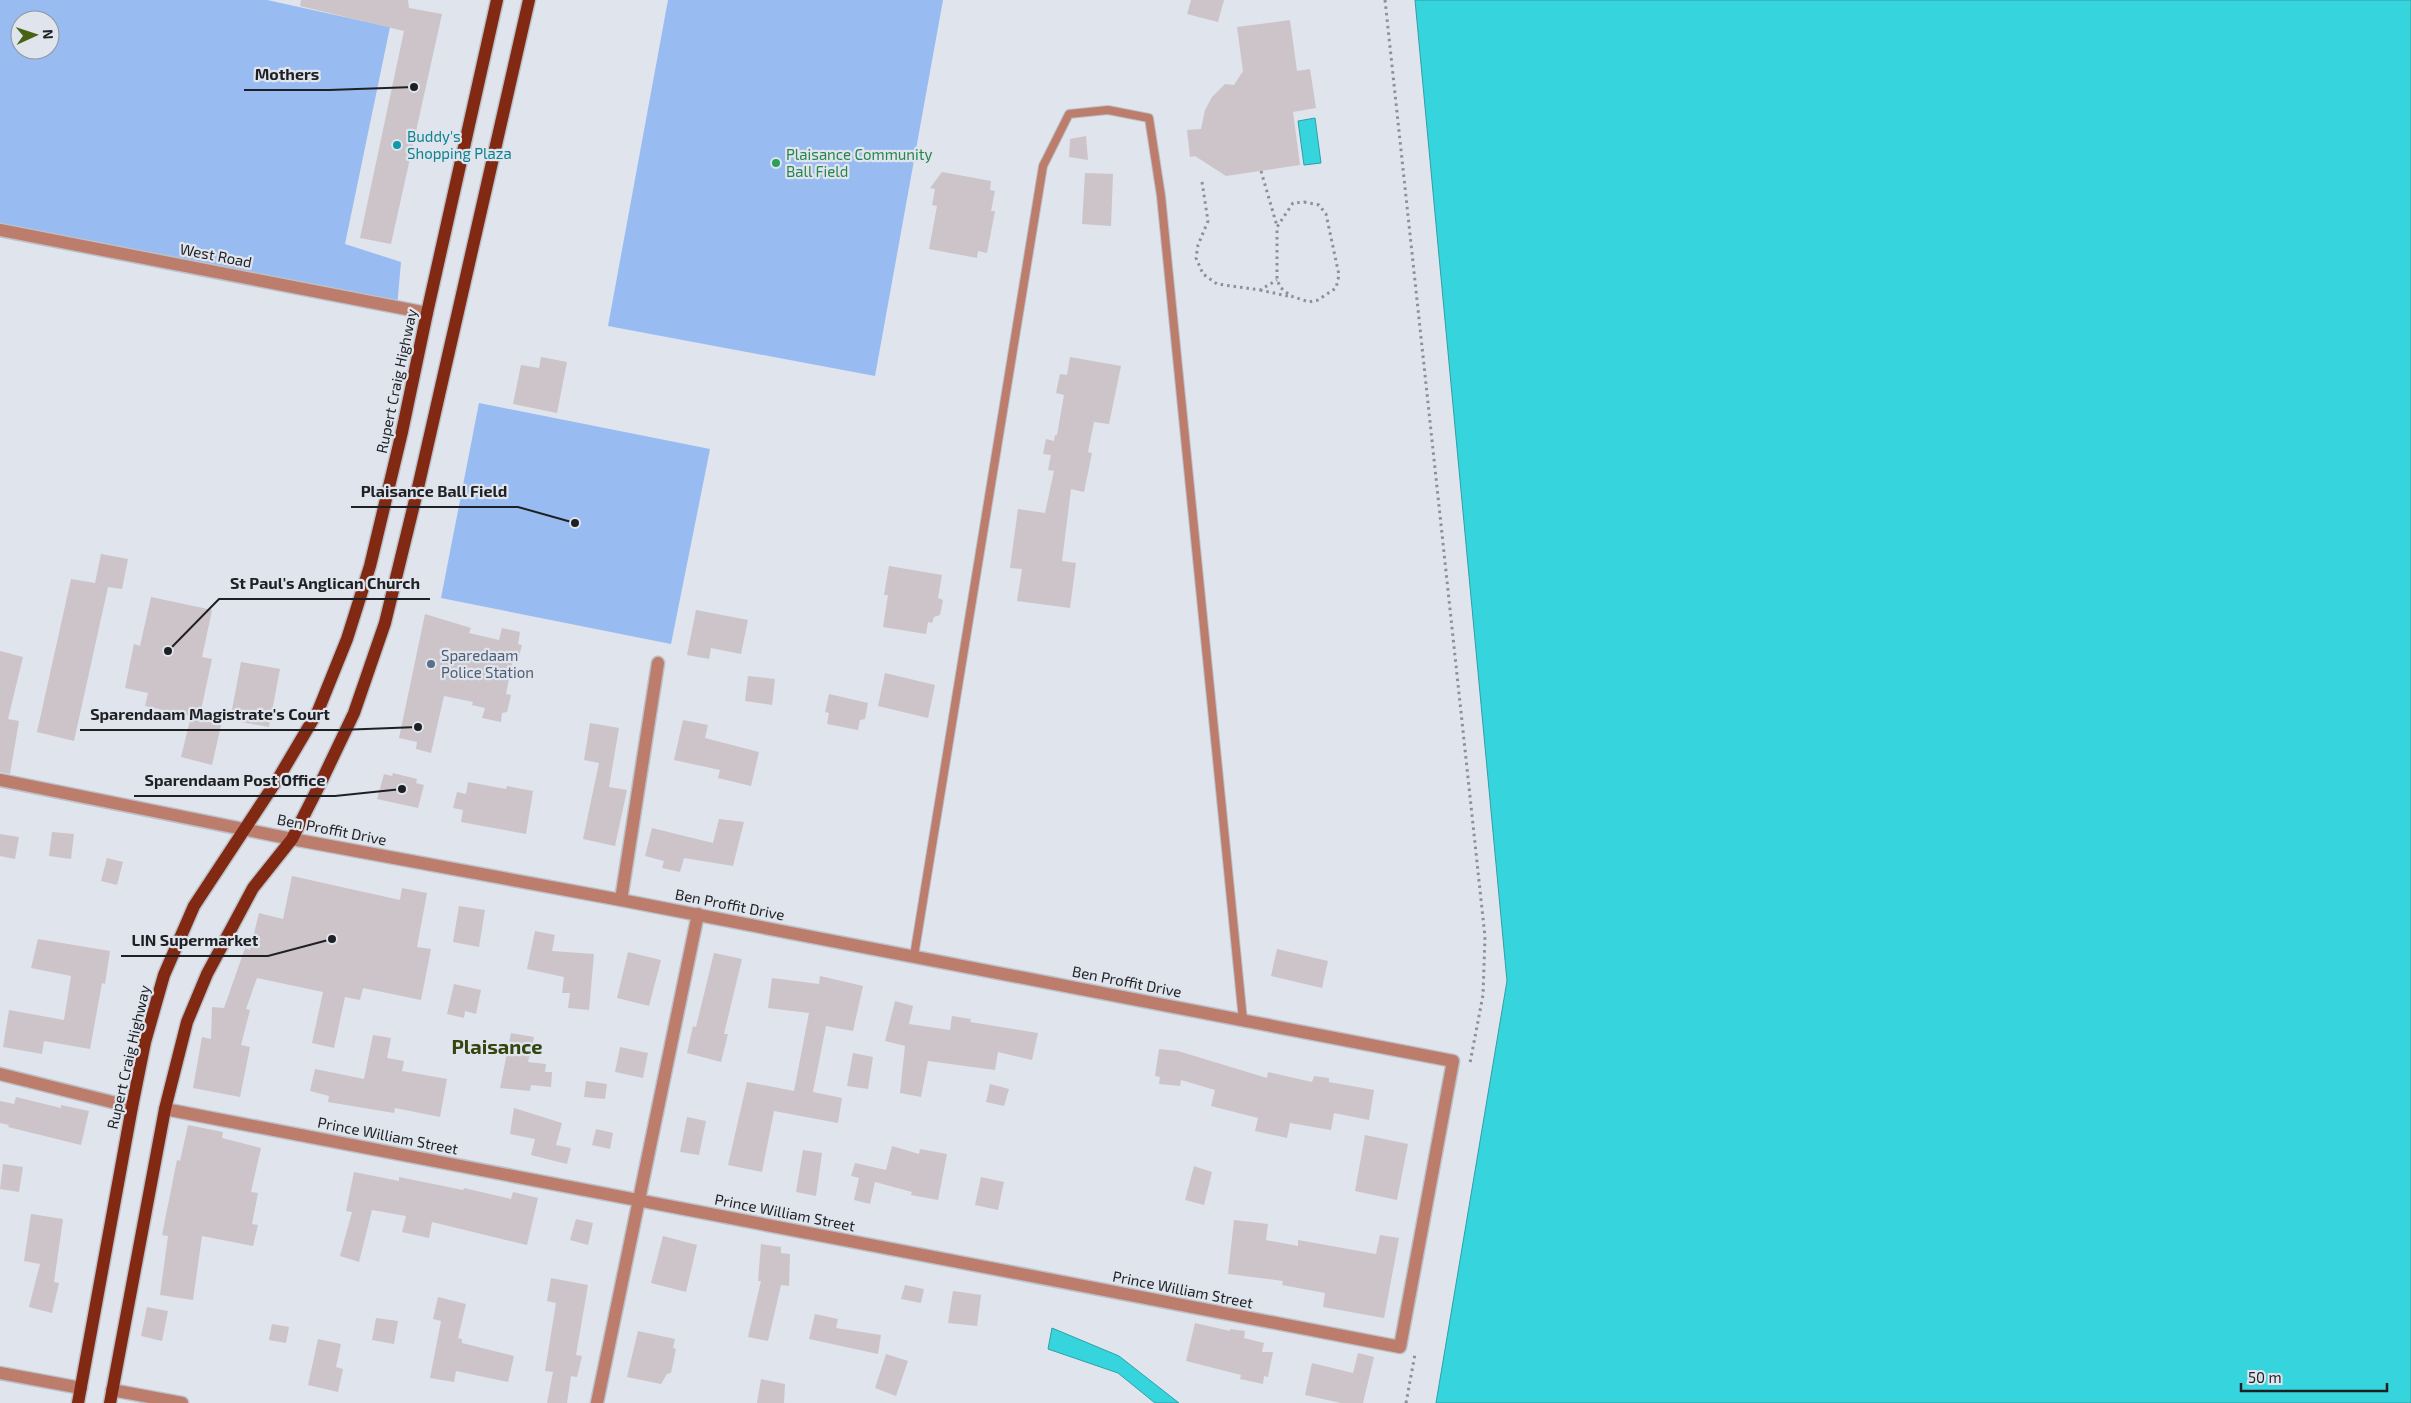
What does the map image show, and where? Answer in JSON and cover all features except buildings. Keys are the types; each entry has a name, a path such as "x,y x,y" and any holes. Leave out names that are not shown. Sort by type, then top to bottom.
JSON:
{"main road":[{"name":"Rupert Craig Highway","path":"78,1403 145,1042 164,975 194,906 279,777 318,711 347,639 372,556 402,432 426,313 497,0"},
{"path":"111,1397 165,1109 187,1022 207,974 253,888 292,839 323,778 354,712 385,623 417,492 529,0"}],"street":[{"name":"West Road","path":"0,230 426,313"},
{"path":"621,900 658,663"},
{"name":"Ben Proffit Drive","path":"0,780 292,839 698,914 1453,1061 1400,1347"},
{"path":"597,1403 698,914"},
{"path":"0,1074 132,1107"},
{"name":"Prince William Street","path":"165,1109 1400,1347"},
{"path":"0,1373 81,1388"},
{"path":"111,1397 182,1403"}],"lane":[{"path":"914,956 1043,166 1070,114 1108,110 1149,118 1158,176 1243,1020"}],"path":[{"path":"1385,0 1485,937 1483,995"},
{"path":"1261,171 1277,227 1277,280 1281,288 1300,299"},
{"path":"1202,182 1208,221 1198,245 1196,258 1203,274 1217,284 1260,290 1309,302 1318,300 1336,288 1339,275 1326,214 1319,205 1304,202 1293,203 1277,227"},
{"path":"1260,290 1277,280"}],"shaded area":[{"path":"0,0 267,0 390,27 345,244 401,262 397,307 0,226"},
{"name":"Plaisance Community Ball Field","path":"668,0 943,0 875,376 608,326"},
{"path":"1415,0 2411,0 2411,1403 1436,1403 1507,981"},
{"path":"1315,118 1321,163 1304,165 1298,121"},
{"path":"479,403 710,449 671,644 441,598"},
{"path":"1052,1328 1119,1356 1179,1403 1155,1403 1118,1373 1048,1349"}],"place":[{"name":"Mothers","path":"414,87"},
{"name":"Buddy's Shopping Plaza","path":"397,145"},
{"name":"Plaisance Community Ball Field","path":"776,163"},
{"name":"Plaisance Ball Field","path":"575,523"},
{"name":"St Paul's Anglican Church","path":"168,651"},
{"name":"Sparedaam Police Station","path":"431,664"},
{"name":"Sparendaam Magistrate's Court","path":"418,727"},
{"name":"Sparendaam Post Office","path":"402,789"},
{"name":"LIN Supermarket","path":"332,939"}],"district":[{"name":"Plaisance","path":"497,1046"}]}
